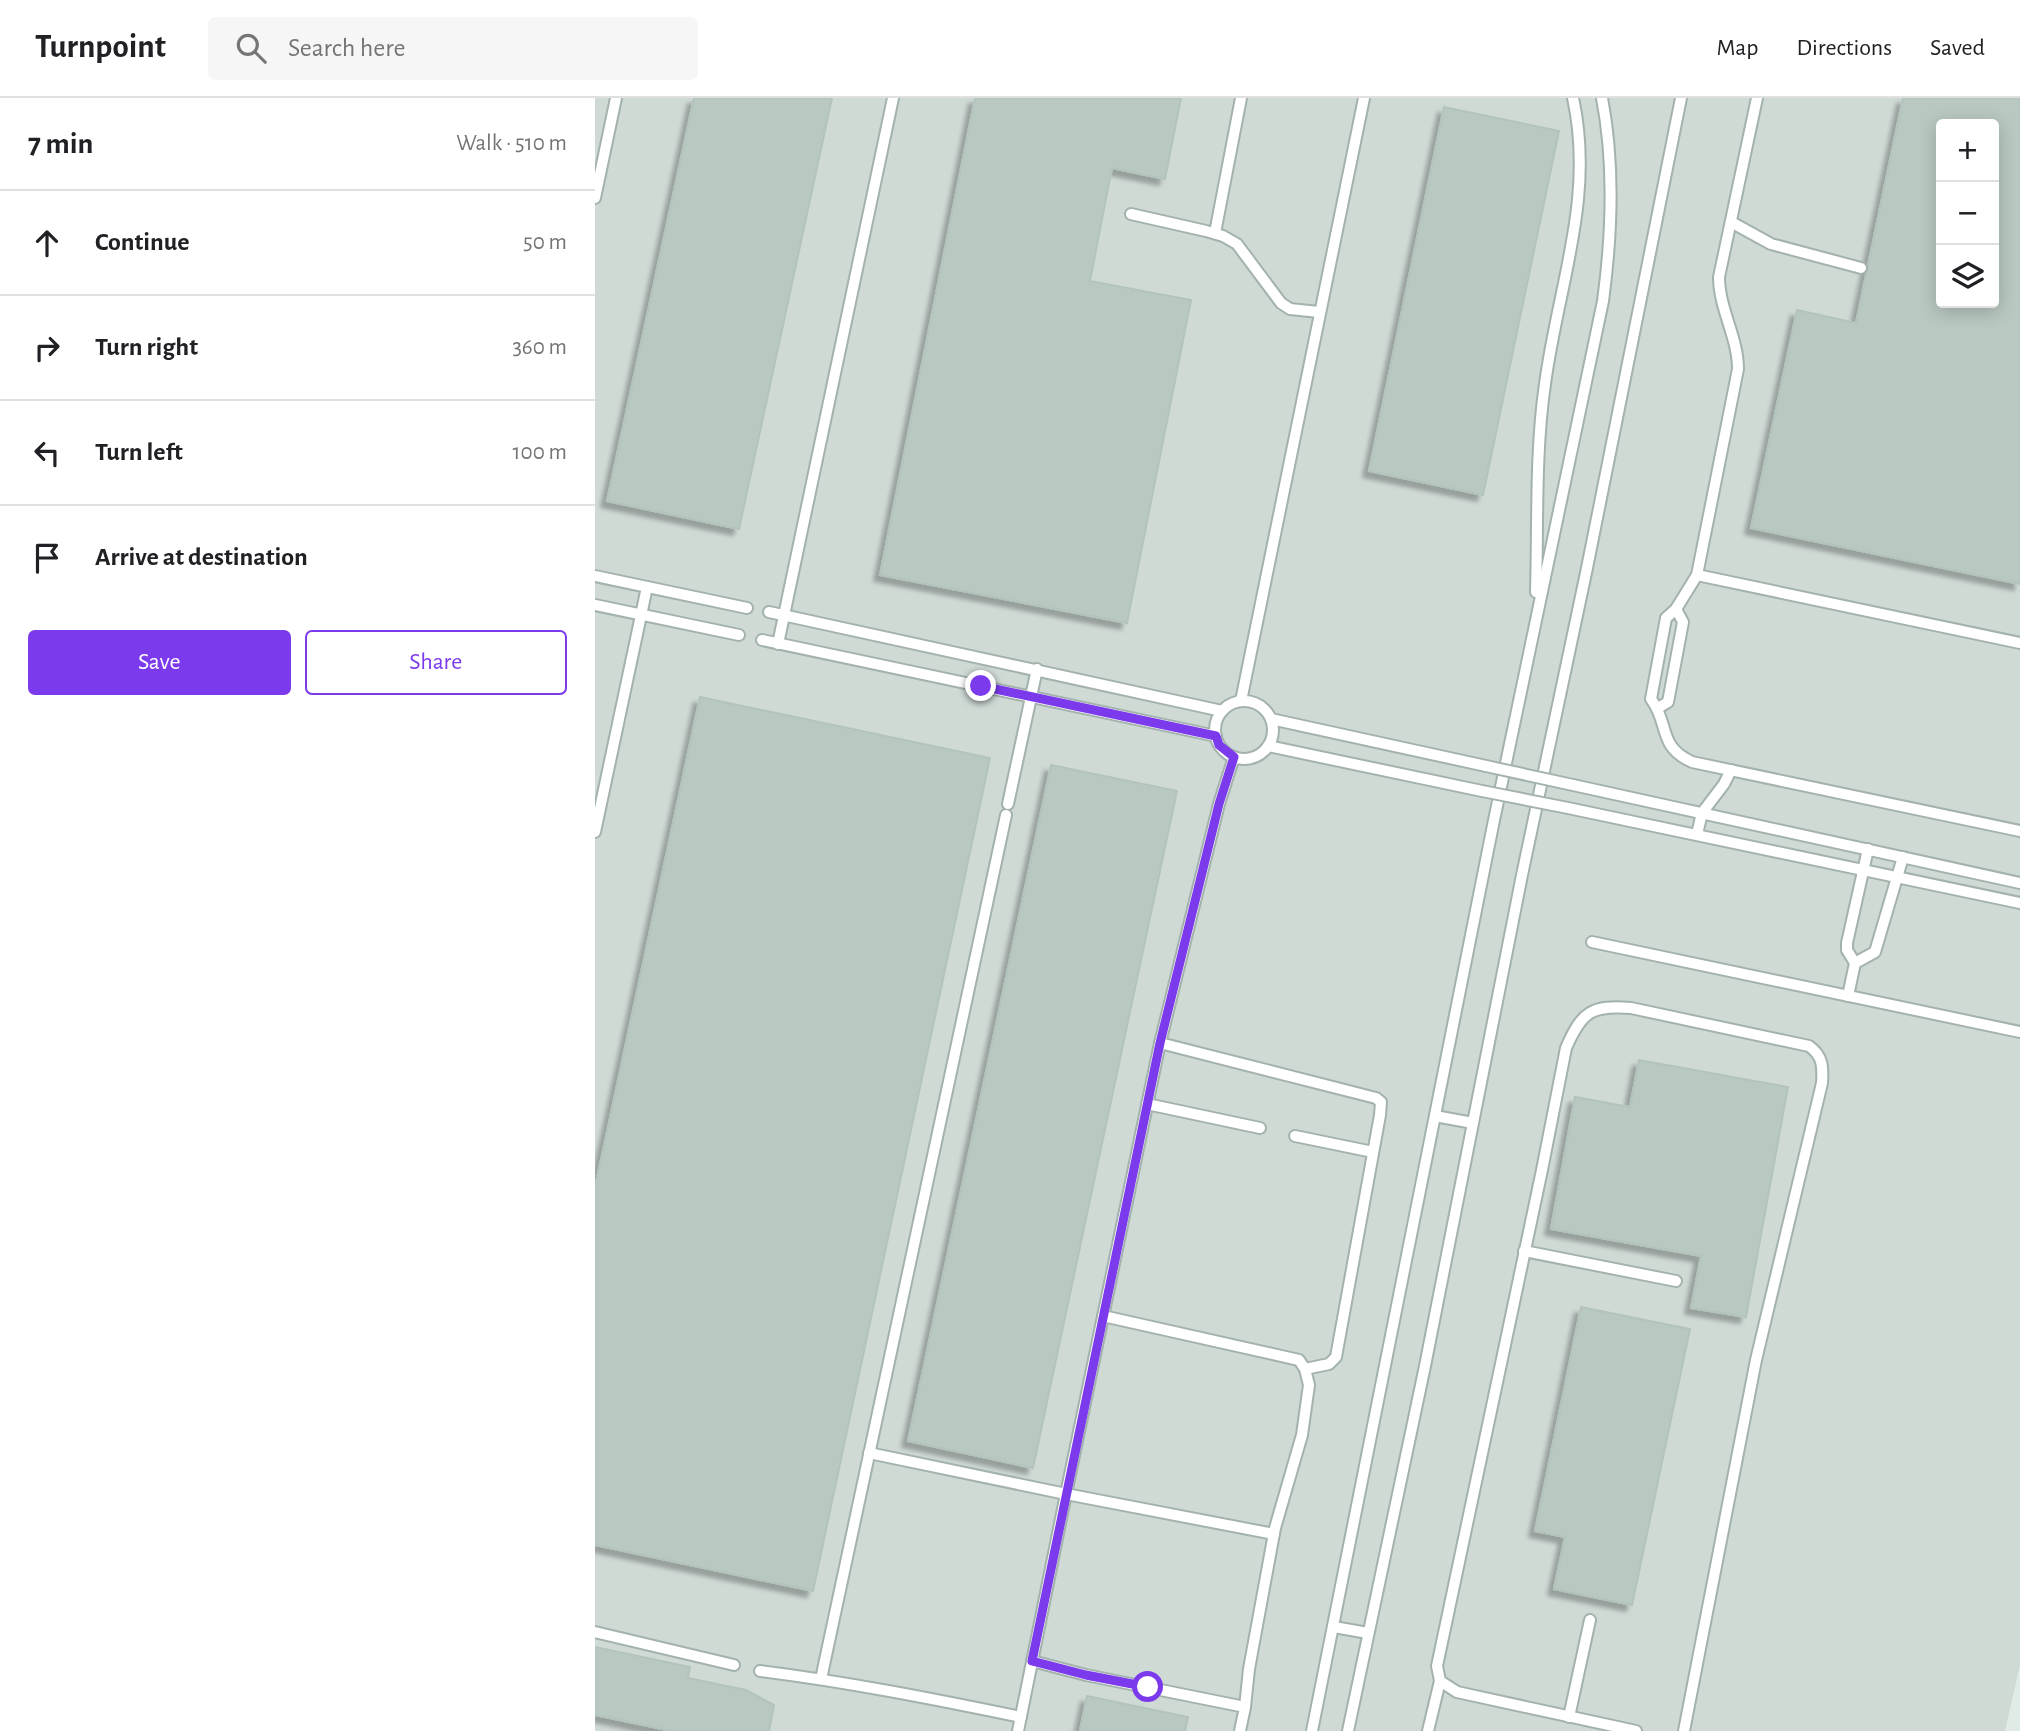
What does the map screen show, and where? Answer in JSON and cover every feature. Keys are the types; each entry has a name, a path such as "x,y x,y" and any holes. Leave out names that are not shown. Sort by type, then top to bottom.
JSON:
{"lane":[{"path":"595,198 616,98"},
{"path":"778,643 893,98"},
{"path":"1215,233 1241,98"},
{"path":"1241,701 1364,98"},
{"path":"1537,613 1544,387 1581,189 1581,156 1573,98"},
{"path":"1312,1731 1537,613 1603,301 1611,226 1611,177 1602,98"},
{"path":"1347,1731 1425,1367 1681,98"},
{"path":"1757,98 1719,277 1719,290 1738,357 1738,369 1697,575 1676,609 1666,618 1651,699 1658,708 1668,742 1678,755 1692,762 2020,831"},
{"path":"1131,214 1215,233 1237,244 1281,303 1290,309 1319,312"},
{"path":"1731,222 1771,244 1861,268"},
{"path":"1697,575 2020,643"},
{"path":"595,576 747,608"},
{"path":"595,832 647,587"},
{"path":"595,604 739,635"},
{"path":"1658,708 1668,702 1683,622 1676,609"},
{"path":"769,612 1222,711"},
{"path":"762,640 1216,736"},
{"path":"821,1679 1037,669"},
{"path":"1241,701 1259,705 1271,719 1273,729 1268,746 1253,758 1234,757 1219,745 1216,736 1215,726 1222,711 1241,701"},
{"path":"1271,719 2020,883"},
{"path":"1268,746 2020,903"},
{"path":"1018,1731 1160,1043 1219,804 1234,757"},
{"path":"1697,834 1702,813 1731,770"},
{"path":"1848,996 1855,963 1847,950 1847,943 1868,849"},
{"path":"1855,963 1875,953 1903,857"},
{"path":"1592,942 2020,1032"},
{"path":"1428,1731 1440,1681 1437,1666 1566,1048 1574,1030 1585,1016 1598,1008 1632,1008 1809,1046 1821,1059 1822,1083 1756,1360 1684,1731"},
{"path":"1160,1043 1376,1098 1381,1102 1336,1357 1329,1364 1305,1369"},
{"path":"1147,1104 1260,1128"},
{"path":"1435,1116 1473,1123"},
{"path":"1295,1136 1373,1153"},
{"path":"1524,1251 1676,1281"},
{"path":"1103,1316 1299,1360 1305,1369 1309,1385 1302,1435 1274,1534 1240,1731"},
{"path":"869,1452 1274,1534"},
{"path":"1569,1717 1590,1620"},
{"path":"1334,1627 1368,1633"},
{"path":"595,1632 734,1665"},
{"path":"1032,1661 1086,1675 1245,1707"},
{"path":"761,1671 929,1697 1021,1717"},
{"path":"1440,1681 1457,1692 1636,1731"}],"shaded area":[{"path":"595,98 2020,98 2020,1665 2005,1731 595,1731"}],"building":[{"path":"694,98 832,98 739,529 607,501"},
{"path":"975,98 1181,98 1165,179 1112,168 1090,281 1191,300 1127,623 880,575"},
{"path":"1903,98 2020,98 2020,584 1751,528 1797,310 1856,323"},
{"path":"1444,107 1559,131 1483,495 1369,471"},
{"path":"700,697 990,758 813,1591 595,1545 595,1188"},
{"path":"1051,765 1177,791 1033,1468 908,1441"},
{"path":"1639,1060 1788,1087 1746,1317 1691,1308 1701,1256 1551,1229 1575,1097 1630,1107"},
{"path":"1581,1307 1690,1329 1632,1605 1554,1589 1565,1537 1535,1531"},
{"path":"595,1647 690,1667 688,1678 746,1690 774,1705 769,1731 672,1731 595,1715"},
{"path":"1087,1696 1188,1717 1185,1731 1080,1731"}],"route":[{"path":"981,686 1216,736 1219,745 1234,757 1219,804 1160,1043 1032,1661 1148,1687"}]}
